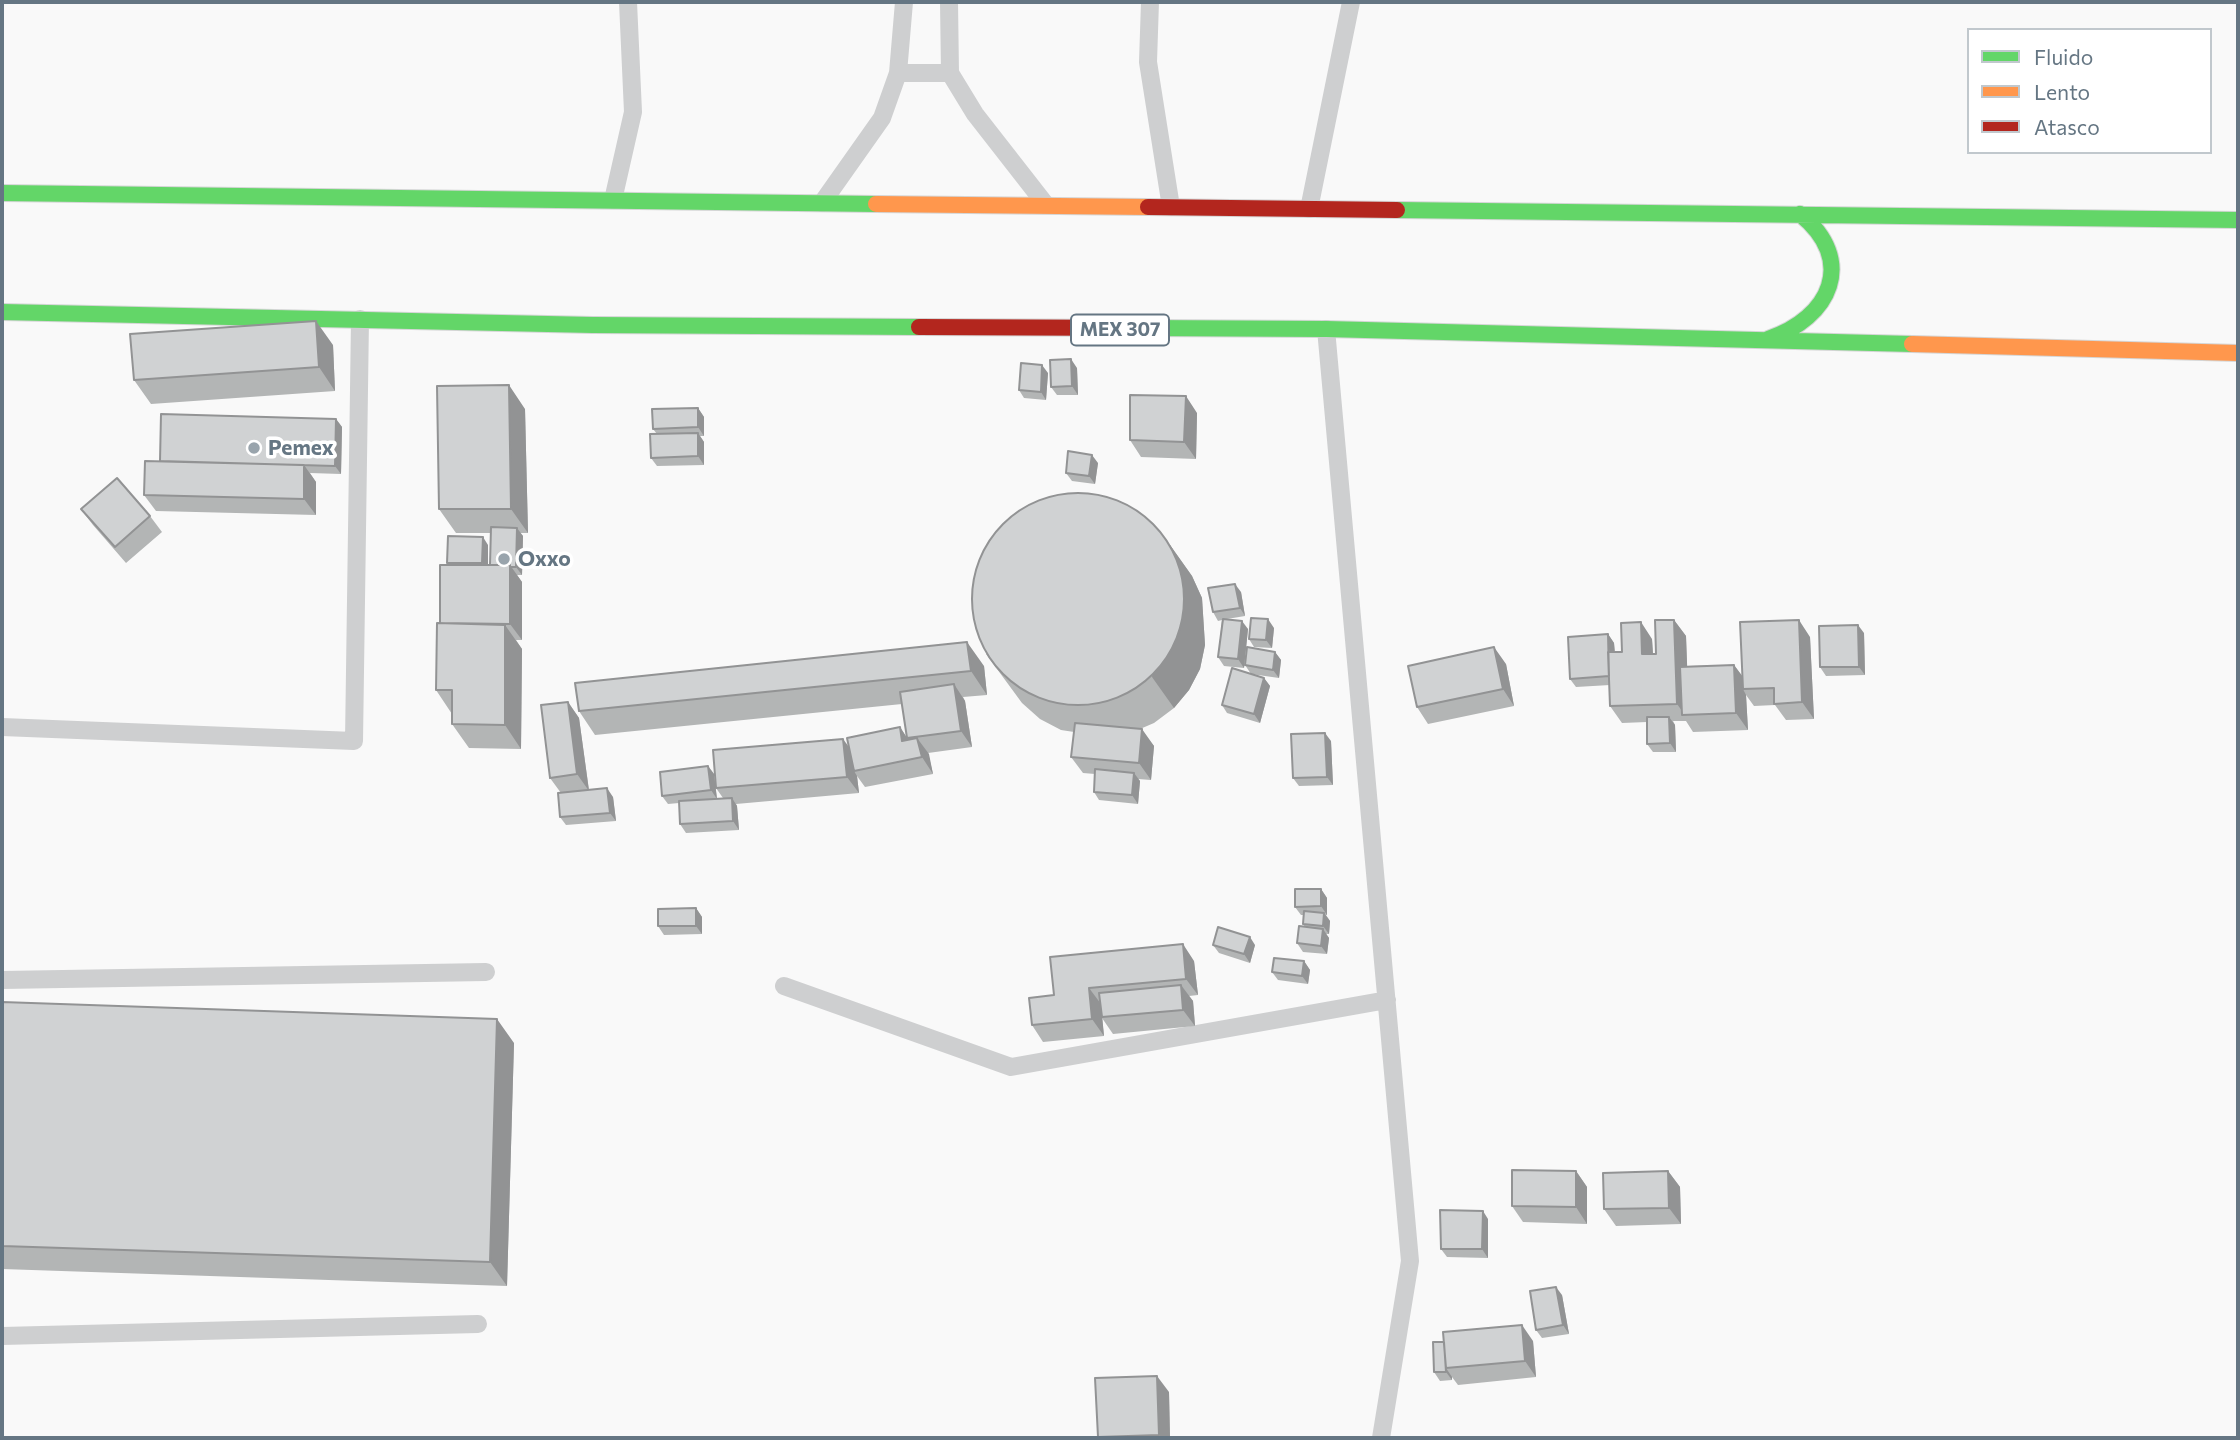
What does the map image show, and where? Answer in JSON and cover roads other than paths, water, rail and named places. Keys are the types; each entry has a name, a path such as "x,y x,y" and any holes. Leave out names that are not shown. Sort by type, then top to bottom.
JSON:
{"highway":[{"path":"2,193 2195,219 2238,217"},
{"path":"1762,340 1781,337 1813,316 1824,301 1831,283 1832,266 1823,235 1813,222 1800,214"},
{"name":"MEX 307","path":"2,312 621,325 1326,329 2238,353"}],"lane":[{"path":"613,200 633,113 628,2"},
{"path":"822,203 882,118 898,73 904,2"},
{"path":"949,2 950,73 975,114 1047,205"},
{"path":"1150,2 1148,62 1171,207"},
{"path":"1309,209 1351,2"},
{"path":"898,73 950,73"},
{"path":"2,727 354,741 360,320"},
{"path":"1326,329 1410,1261 1381,1438"},
{"path":"2,980 486,972"},
{"path":"784,986 1011,1067 1387,1000"},
{"path":"2,1336 478,1324"}],"place":[{"name":"Pemex","path":"254,448"},
{"name":"Oxxo","path":"504,559"}]}
